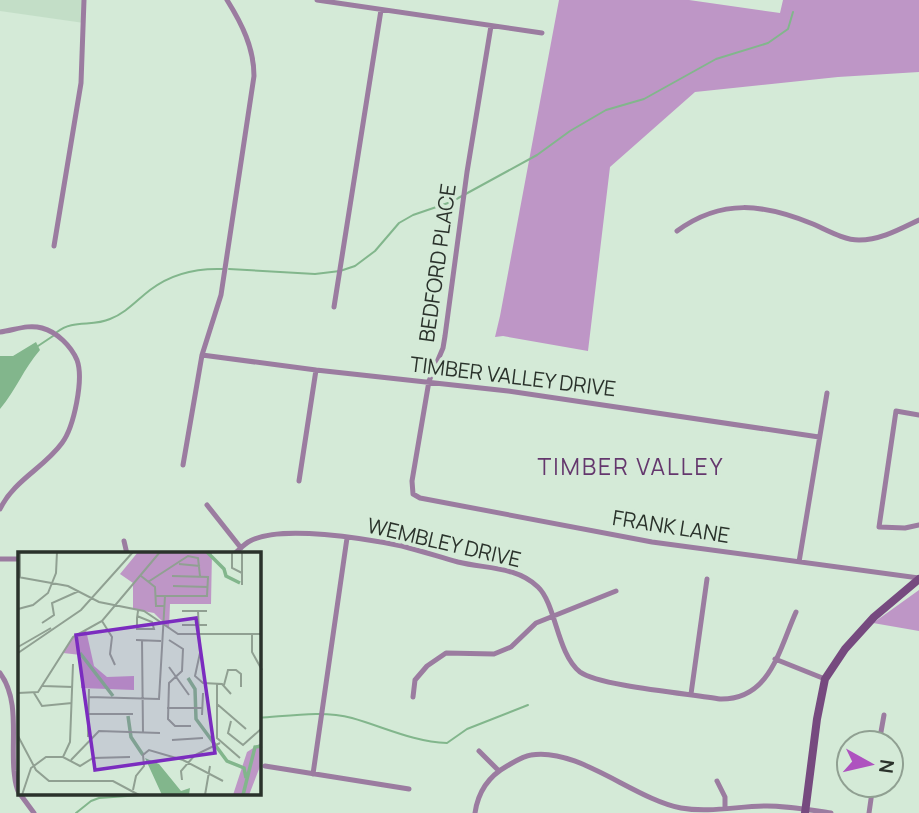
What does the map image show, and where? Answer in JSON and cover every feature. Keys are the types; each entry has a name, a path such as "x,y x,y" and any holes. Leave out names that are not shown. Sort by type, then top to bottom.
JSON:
{"street":[{"path":"54,246 81,82 84,0"},
{"path":"183,465 202,355 221,295 254,76 251,46 227,0"},
{"path":"317,0 542,33"},
{"path":"334,307 381,10"},
{"name":"BEDFORD PLACE","path":"421,498 413,494 412,481 429,381 443,348 465,184 491,26"},
{"path":"677,231 706,213 739,207 789,215 855,240 886,235 919,219"},
{"path":"0,332 29,326 54,333 66,343 77,360 79,369 75,412 67,435 61,445 12,490 0,509"},
{"name":"TIMBER VALLEY DRIVE","path":"202,355 429,381 819,437"},
{"path":"299,481 316,370"},
{"path":"799,562 827,393"},
{"path":"919,415 896,411 879,527 892,529 919,525"},
{"name":"FRANK LANE","path":"421,498 652,542 919,579"},
{"path":"207,505 241,548"},
{"name":"WEMBLEY DRIVE","path":"236,552 249,541 267,535 313,533 402,546 462,563 512,571 526,577 541,589 569,657 580,672 599,680 735,699 751,692 766,679 796,612"},
{"path":"313,774 348,538"},
{"path":"124,541 127,552"},
{"path":"0,559 18,559"},
{"path":"691,694 707,579"},
{"path":"805,811 825,679 845,649 874,617 919,579"},
{"path":"413,697 415,680 427,666 446,653 494,653 511,647 536,623 616,591"},
{"path":"775,659 825,679"},
{"path":"0,673 12,697 12,753 18,790"},
{"path":"882,729 884,715"},
{"path":"480,751 499,771"},
{"path":"475,813 485,785 499,771 531,755 568,758 662,803 695,810 768,806 831,813"},
{"path":"265,766 409,789"},
{"path":"717,781 725,797 725,808"},
{"path":"22,796 34,813"}],"shaded area":[{"path":"0,0 84,0 84,23 0,11"},
{"path":"559,0 689,0 780,13 783,0 919,0 919,72 838,77 695,92 610,167 588,351 503,336 495,337"},
{"path":"36,342 40,350 0,409 0,356 13,356"},
{"path":"919,590 919,631 873,623"}],"waterway":[{"path":"229,269 315,274 355,266 375,251 399,223 413,215 451,202 537,155 606,110 644,99 716,59 768,43 788,29 793,12"},
{"path":"57,332 69,326 103,321 116,316 158,284 176,276 203,269 223,269"},
{"path":"38,346 53,336"},
{"path":"261,718 329,714 411,737 447,743 467,729 528,705"},
{"path":"76,813 99,798 127,796"}],"district":[{"name":"TIMBER VALLEY","path":"631,467"}]}
